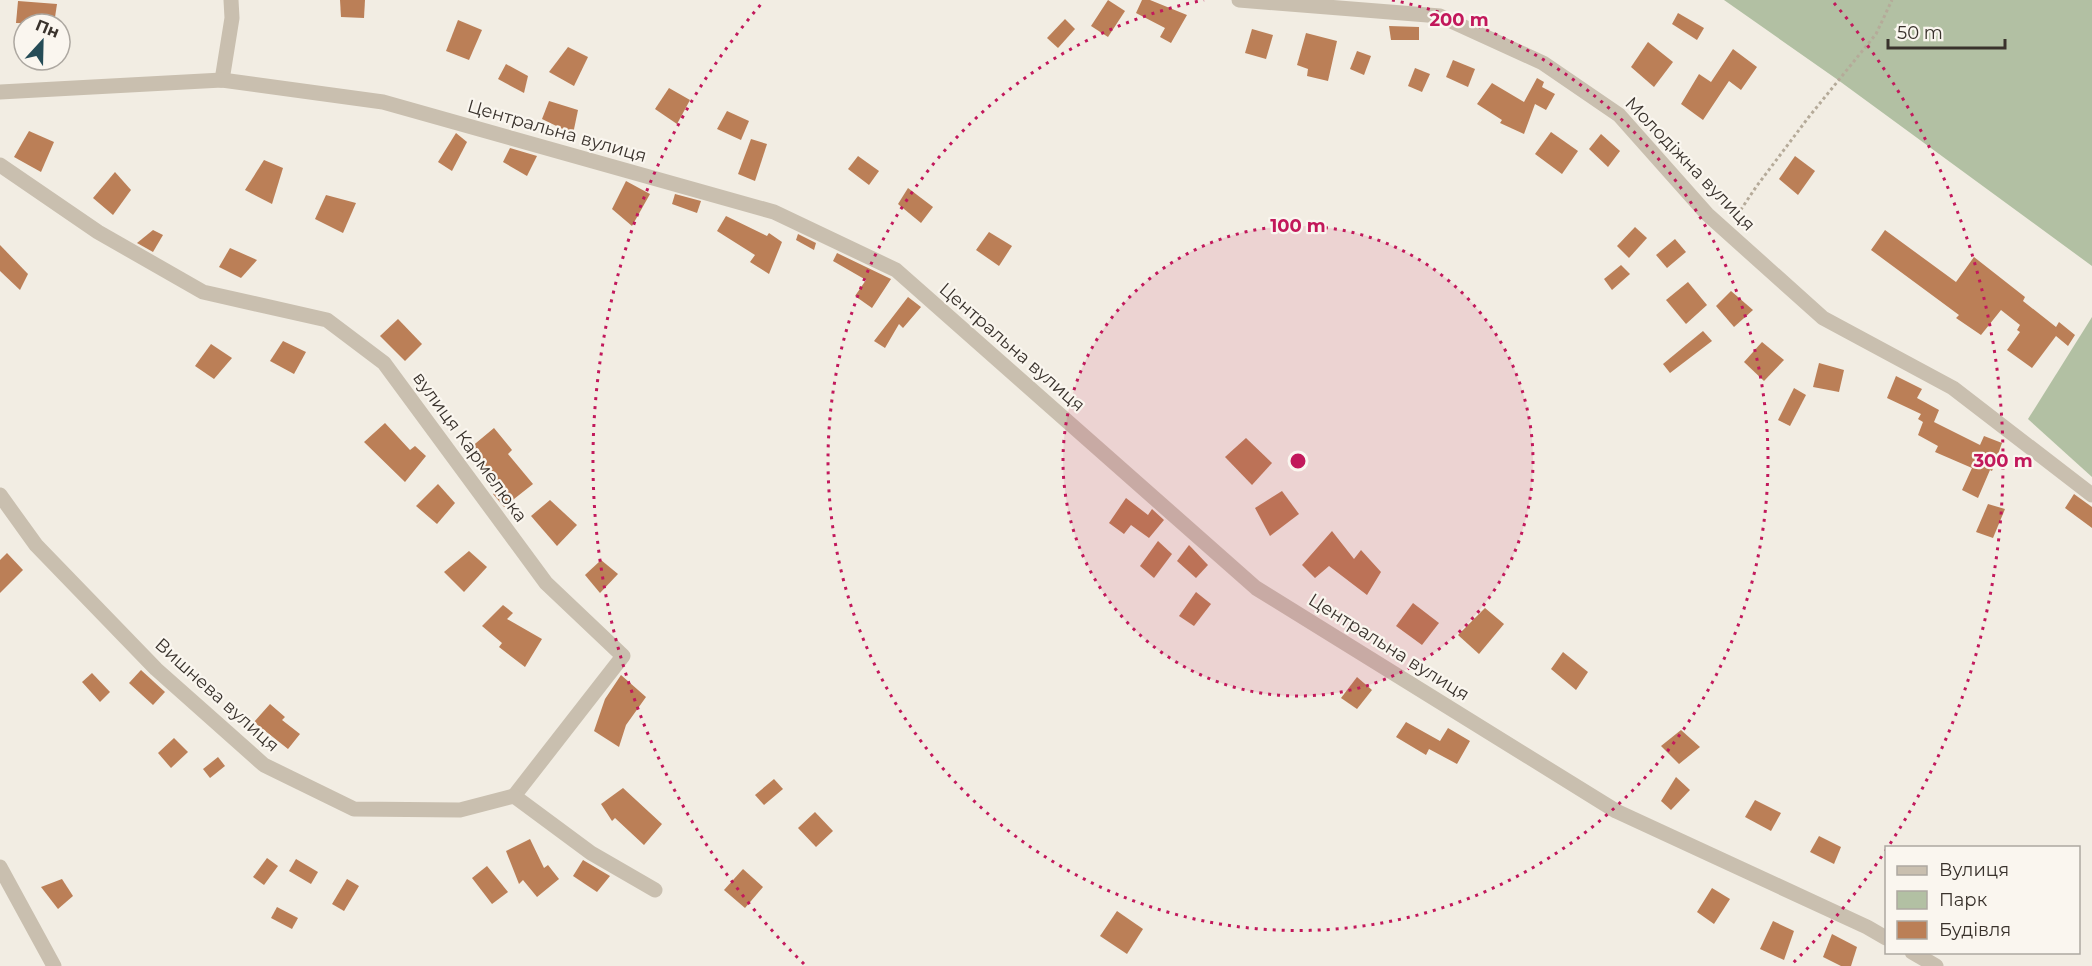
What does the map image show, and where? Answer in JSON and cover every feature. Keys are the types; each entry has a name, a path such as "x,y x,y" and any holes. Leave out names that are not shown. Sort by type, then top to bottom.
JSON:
{"street":[{"path":"222,80 232,18 231,0"},
{"name":"Молодіжна вулиця","path":"1239,0 1440,16 1543,63 1619,115 1707,214 1823,318 1953,388 2092,495"},
{"name":"Центральна вулиця","path":"0,92 222,80 383,102 774,212 896,270 1256,588 1616,811 1885,937"},
{"name":"вулиця Кармелюка","path":"0,165 98,232 203,292 327,320 384,363 546,583 623,656 514,796"},
{"name":"Вишнева вулиця","path":"0,495 36,545 156,669 264,765 354,809 460,810 514,796"},
{"path":"514,796 591,853 655,890"},
{"path":"0,867 54,966"},
{"path":"1915,954 1935,966"}],"path":[{"path":"1726,232 1769,170 1876,34 1892,0"}],"green space":[{"path":"1724,0 2092,0 2092,266 1838,80"},
{"path":"2092,317 2092,477 2028,419"}],"building":[{"path":"340,0 365,0 364,18 341,17"},
{"path":"1108,0 1125,11 1108,37 1091,26"},
{"path":"1142,0 1150,0 1187,15 1171,43 1160,37 1165,28 1136,13"},
{"path":"18,1 57,4 56,12 17,12"},
{"path":"1678,13 1704,28 1697,40 1672,24"},
{"path":"1065,19 1075,29 1058,48 1047,38"},
{"path":"458,20 482,30 469,60 446,51"},
{"path":"1389,26 1419,27 1419,40 1391,40"},
{"path":"1252,29 1273,35 1266,59 1245,53"},
{"path":"1306,33 1337,41 1328,81 1307,76 1308,69 1297,65"},
{"path":"1648,42 1673,62 1654,87 1631,67"},
{"path":"568,47 588,57 574,86 549,72"},
{"path":"1733,49 1757,67 1741,90 1729,81 1703,120 1681,104 1699,74 1711,82"},
{"path":"1357,51 1371,56 1364,75 1350,69"},
{"path":"1453,60 1475,69 1468,87 1446,77"},
{"path":"506,64 528,76 524,93 498,79"},
{"path":"1415,68 1430,74 1422,92 1408,86"},
{"path":"1537,78 1544,82 1542,87 1555,94 1546,110 1535,104 1524,134 1500,123 1502,120 1477,104 1492,83 1524,102"},
{"path":"669,88 690,100 677,124 655,109"},
{"path":"549,101 578,110 573,134 542,119"},
{"path":"727,111 749,121 741,140 717,129"},
{"path":"29,131 54,142 41,172 14,157"},
{"path":"1551,132 1578,151 1562,174 1535,154"},
{"path":"456,133 467,142 452,171 438,162"},
{"path":"1601,134 1620,151 1608,167 1589,149"},
{"path":"751,139 767,144 755,181 738,174"},
{"path":"510,148 537,156 527,176 503,162"},
{"path":"858,156 879,171 869,185 848,169"},
{"path":"1795,156 1815,171 1798,195 1779,179"},
{"path":"264,160 283,168 272,204 245,190"},
{"path":"115,172 131,190 113,215 93,198"},
{"path":"626,181 650,194 632,226 612,209"},
{"path":"908,188 933,207 921,223 898,204"},
{"path":"675,194 701,201 697,213 672,204"},
{"path":"326,195 356,203 343,233 315,219"},
{"path":"726,216 767,236 769,233 782,242 769,274 750,262 755,255 717,231"},
{"path":"1635,227 1647,238 1629,258 1617,246"},
{"path":"153,230 163,235 153,252 137,243"},
{"path":"1885,230 1956,282 1974,257 2025,297 2023,301 2056,327 2059,322 2075,335 2068,346 2056,336 2032,368 2007,350 2020,332 2017,330 2020,325 2001,310 1981,335 1956,318 1959,315 1871,250"},
{"path":"989,232 1012,246 999,266 976,250"},
{"path":"798,234 816,243 814,250 796,240"},
{"path":"1675,239 1686,252 1667,268 1656,255"},
{"path":"0,245 28,274 20,290 0,271"},
{"path":"230,248 257,260 241,278 219,267"},
{"path":"837,253 891,279 872,308 855,296 866,280 833,261"},
{"path":"1621,265 1630,274 1612,290 1604,279"},
{"path":"1688,282 1707,305 1686,324 1666,300"},
{"path":"1731,291 1753,310 1734,327 1716,306"},
{"path":"908,297 921,307 903,328 899,324 885,348 874,341"},
{"path":"398,319 422,344 405,361 380,336"},
{"path":"1703,331 1712,341 1670,373 1663,364"},
{"path":"283,341 306,352 294,374 270,361"},
{"path":"1762,342 1784,360 1764,381 1744,362"},
{"path":"211,344 232,358 214,379 195,366"},
{"path":"1819,363 1844,370 1839,392 1813,387"},
{"path":"1896,376 1922,389 1917,398 1939,410 1934,422 1980,445 1984,436 2002,443 1992,471 1990,470 1978,498 1962,490 1972,468 1935,452 1938,446 1918,435 1923,422 1918,419 1921,414 1887,398"},
{"path":"1794,388 1806,395 1790,426 1778,420"},
{"path":"385,423 410,450 415,446 426,456 405,482 364,442"},
{"path":"494,428 512,450 508,454 533,484 504,507 493,494 502,487 470,448"},
{"path":"1246,438 1272,463 1252,485 1225,457"},
{"path":"438,484 455,503 437,524 416,506"},
{"path":"1282,491 1299,514 1270,536 1255,508"},
{"path":"2074,494 2092,507 2092,528 2065,508"},
{"path":"1126,498 1148,515 1152,509 1164,520 1149,538 1131,525 1124,534 1109,523"},
{"path":"550,500 577,525 557,546 531,516"},
{"path":"1988,504 2005,509 1993,538 1976,532"},
{"path":"1332,531 1354,559 1361,550 1381,572 1367,595 1329,566 1315,578 1302,565"},
{"path":"1158,541 1172,554 1154,578 1140,566"},
{"path":"1189,545 1208,565 1196,578 1177,561"},
{"path":"469,551 487,567 464,592 444,572"},
{"path":"7,553 23,570 0,593 0,560"},
{"path":"601,560 618,574 600,593 585,575"},
{"path":"1196,592 1211,604 1194,626 1179,616"},
{"path":"1413,603 1439,623 1422,645 1396,626"},
{"path":"503,605 513,613 507,619 542,639 525,667 499,647 502,643 482,626"},
{"path":"1485,608 1504,624 1479,654 1458,635"},
{"path":"1563,652 1588,672 1576,690 1551,669"},
{"path":"141,670 165,692 153,705 129,683"},
{"path":"92,673 110,692 100,702 82,682"},
{"path":"621,675 646,697 626,725 619,747 594,731 605,699"},
{"path":"1357,677 1372,690 1357,709 1341,698"},
{"path":"270,704 285,717 282,720 300,734 288,749 254,722"},
{"path":"1406,722 1440,741 1448,728 1470,741 1457,764 1429,749 1426,755 1396,737"},
{"path":"1681,730 1700,747 1679,764 1661,746"},
{"path":"174,738 188,752 171,768 158,753"},
{"path":"218,757 225,766 210,778 203,769"},
{"path":"1676,777 1690,790 1671,810 1661,801"},
{"path":"774,779 783,789 764,805 755,795"},
{"path":"623,788 662,824 644,845 615,818 612,821 601,804"},
{"path":"1755,800 1781,813 1771,831 1745,817"},
{"path":"815,812 833,831 816,847 798,828"},
{"path":"1819,836 1841,847 1834,864 1810,852"},
{"path":"530,839 544,868 548,865 559,879 537,897 523,880 519,884 506,851"},
{"path":"267,858 278,866 264,885 253,877"},
{"path":"296,859 318,872 311,884 289,871"},
{"path":"583,860 610,876 597,892 573,876"},
{"path":"487,866 508,892 492,904 472,878"},
{"path":"743,869 763,887 745,908 724,890"},
{"path":"62,879 73,896 58,909 41,887"},
{"path":"347,879 359,886 344,911 332,904"},
{"path":"1712,888 1730,899 1714,924 1697,912"},
{"path":"277,907 298,918 292,929 271,918"},
{"path":"1117,911 1143,929 1127,954 1100,936"},
{"path":"1773,921 1794,931 1784,960 1760,949"},
{"path":"1832,934 1857,947 1851,966 1841,966 1823,957"}]}
